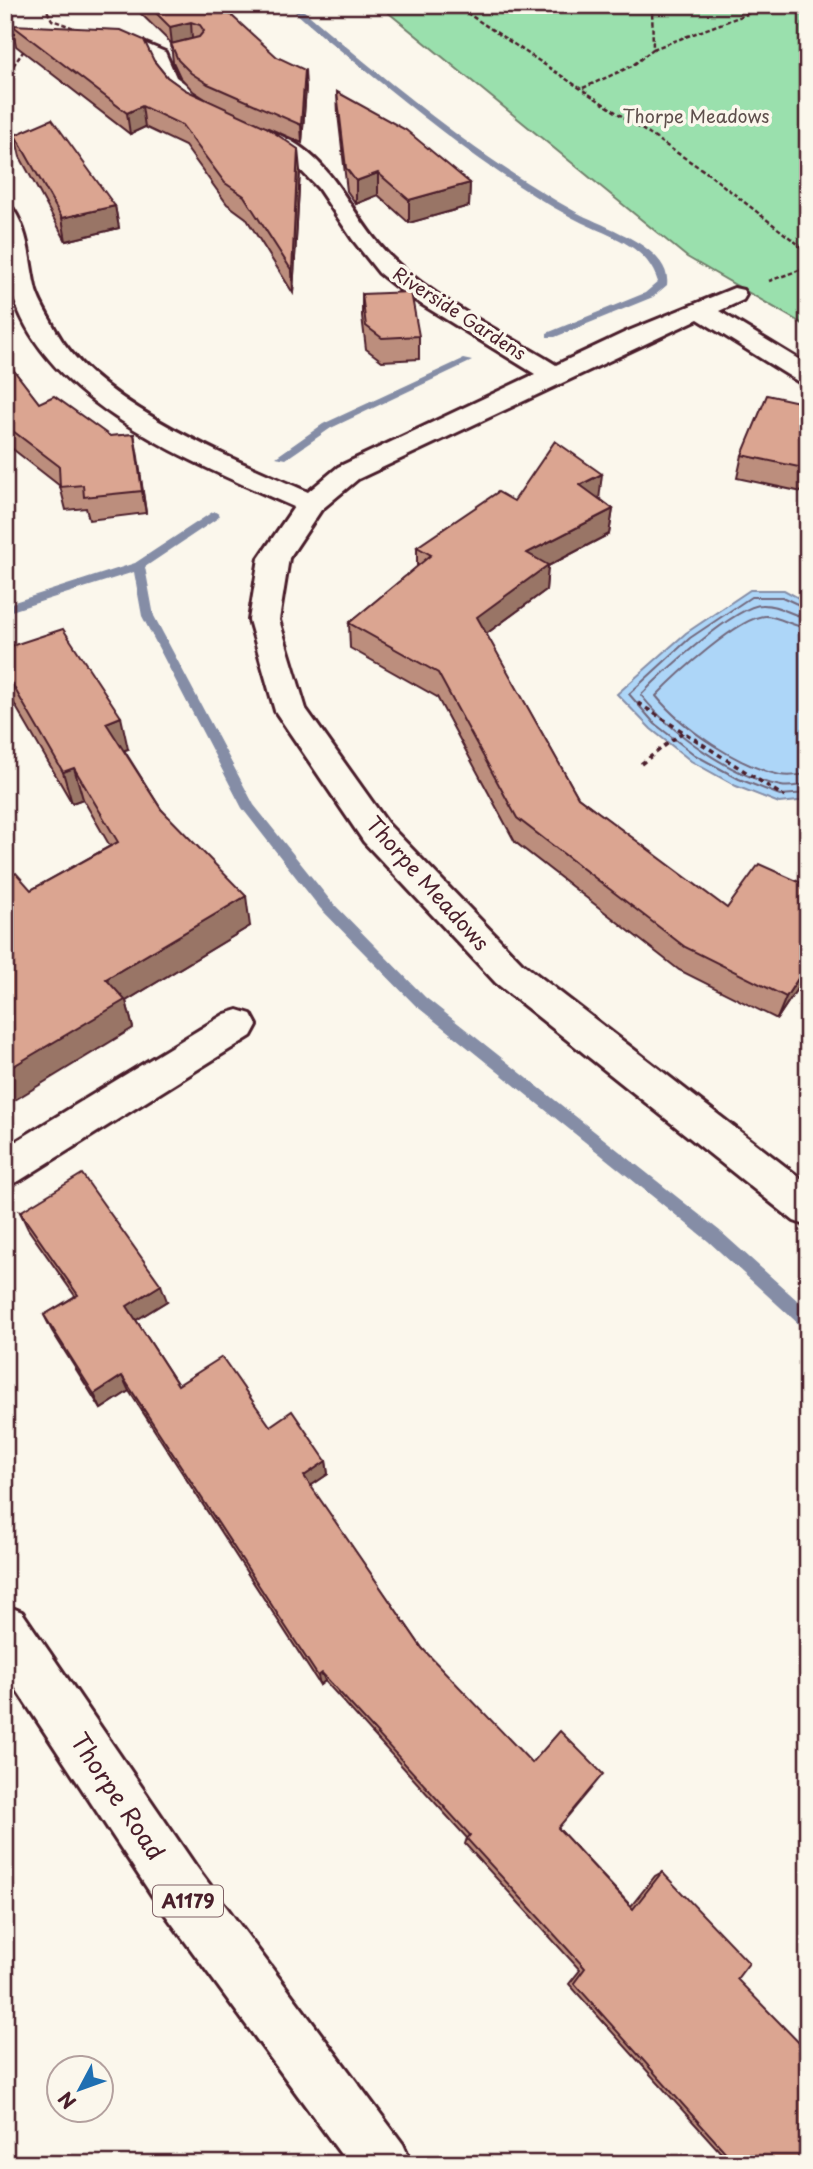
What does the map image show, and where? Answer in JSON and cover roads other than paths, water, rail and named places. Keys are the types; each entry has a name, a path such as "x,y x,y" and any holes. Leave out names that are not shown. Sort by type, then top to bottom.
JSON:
{"street":[{"path":"132,44 158,56 181,51"},
{"name":"Riverside Gardens","path":"158,56 159,65 174,91 227,120 296,152 327,184 361,236 388,268 414,289 556,376"},
{"path":"5,214 16,241 25,295 47,337 88,384 161,435 311,505"},
{"name":"Thorpe Meadows","path":"734,295 635,337 348,473 311,505 274,558 264,620 291,710 376,833 509,973 808,1208"},
{"path":"700,310 808,376"},
{"path":"5,1169 238,1025"},
{"name":"Thorpe Road","path":"5,1629 176,1884 383,2164"}],"water":[{"path":"750,590 784,590 808,603 808,800 779,803 736,786 691,761 651,729 617,694 686,633"}],"waterway":[{"path":"292,5 393,89 464,143 537,193 635,245 653,259 663,283 649,295 551,335"},
{"path":"282,457 327,426 467,361"},
{"path":"139,566 214,515"},
{"path":"5,609 139,566"},
{"path":"139,566 148,616 249,808 325,904 420,1001 714,1236 808,1321"}]}
